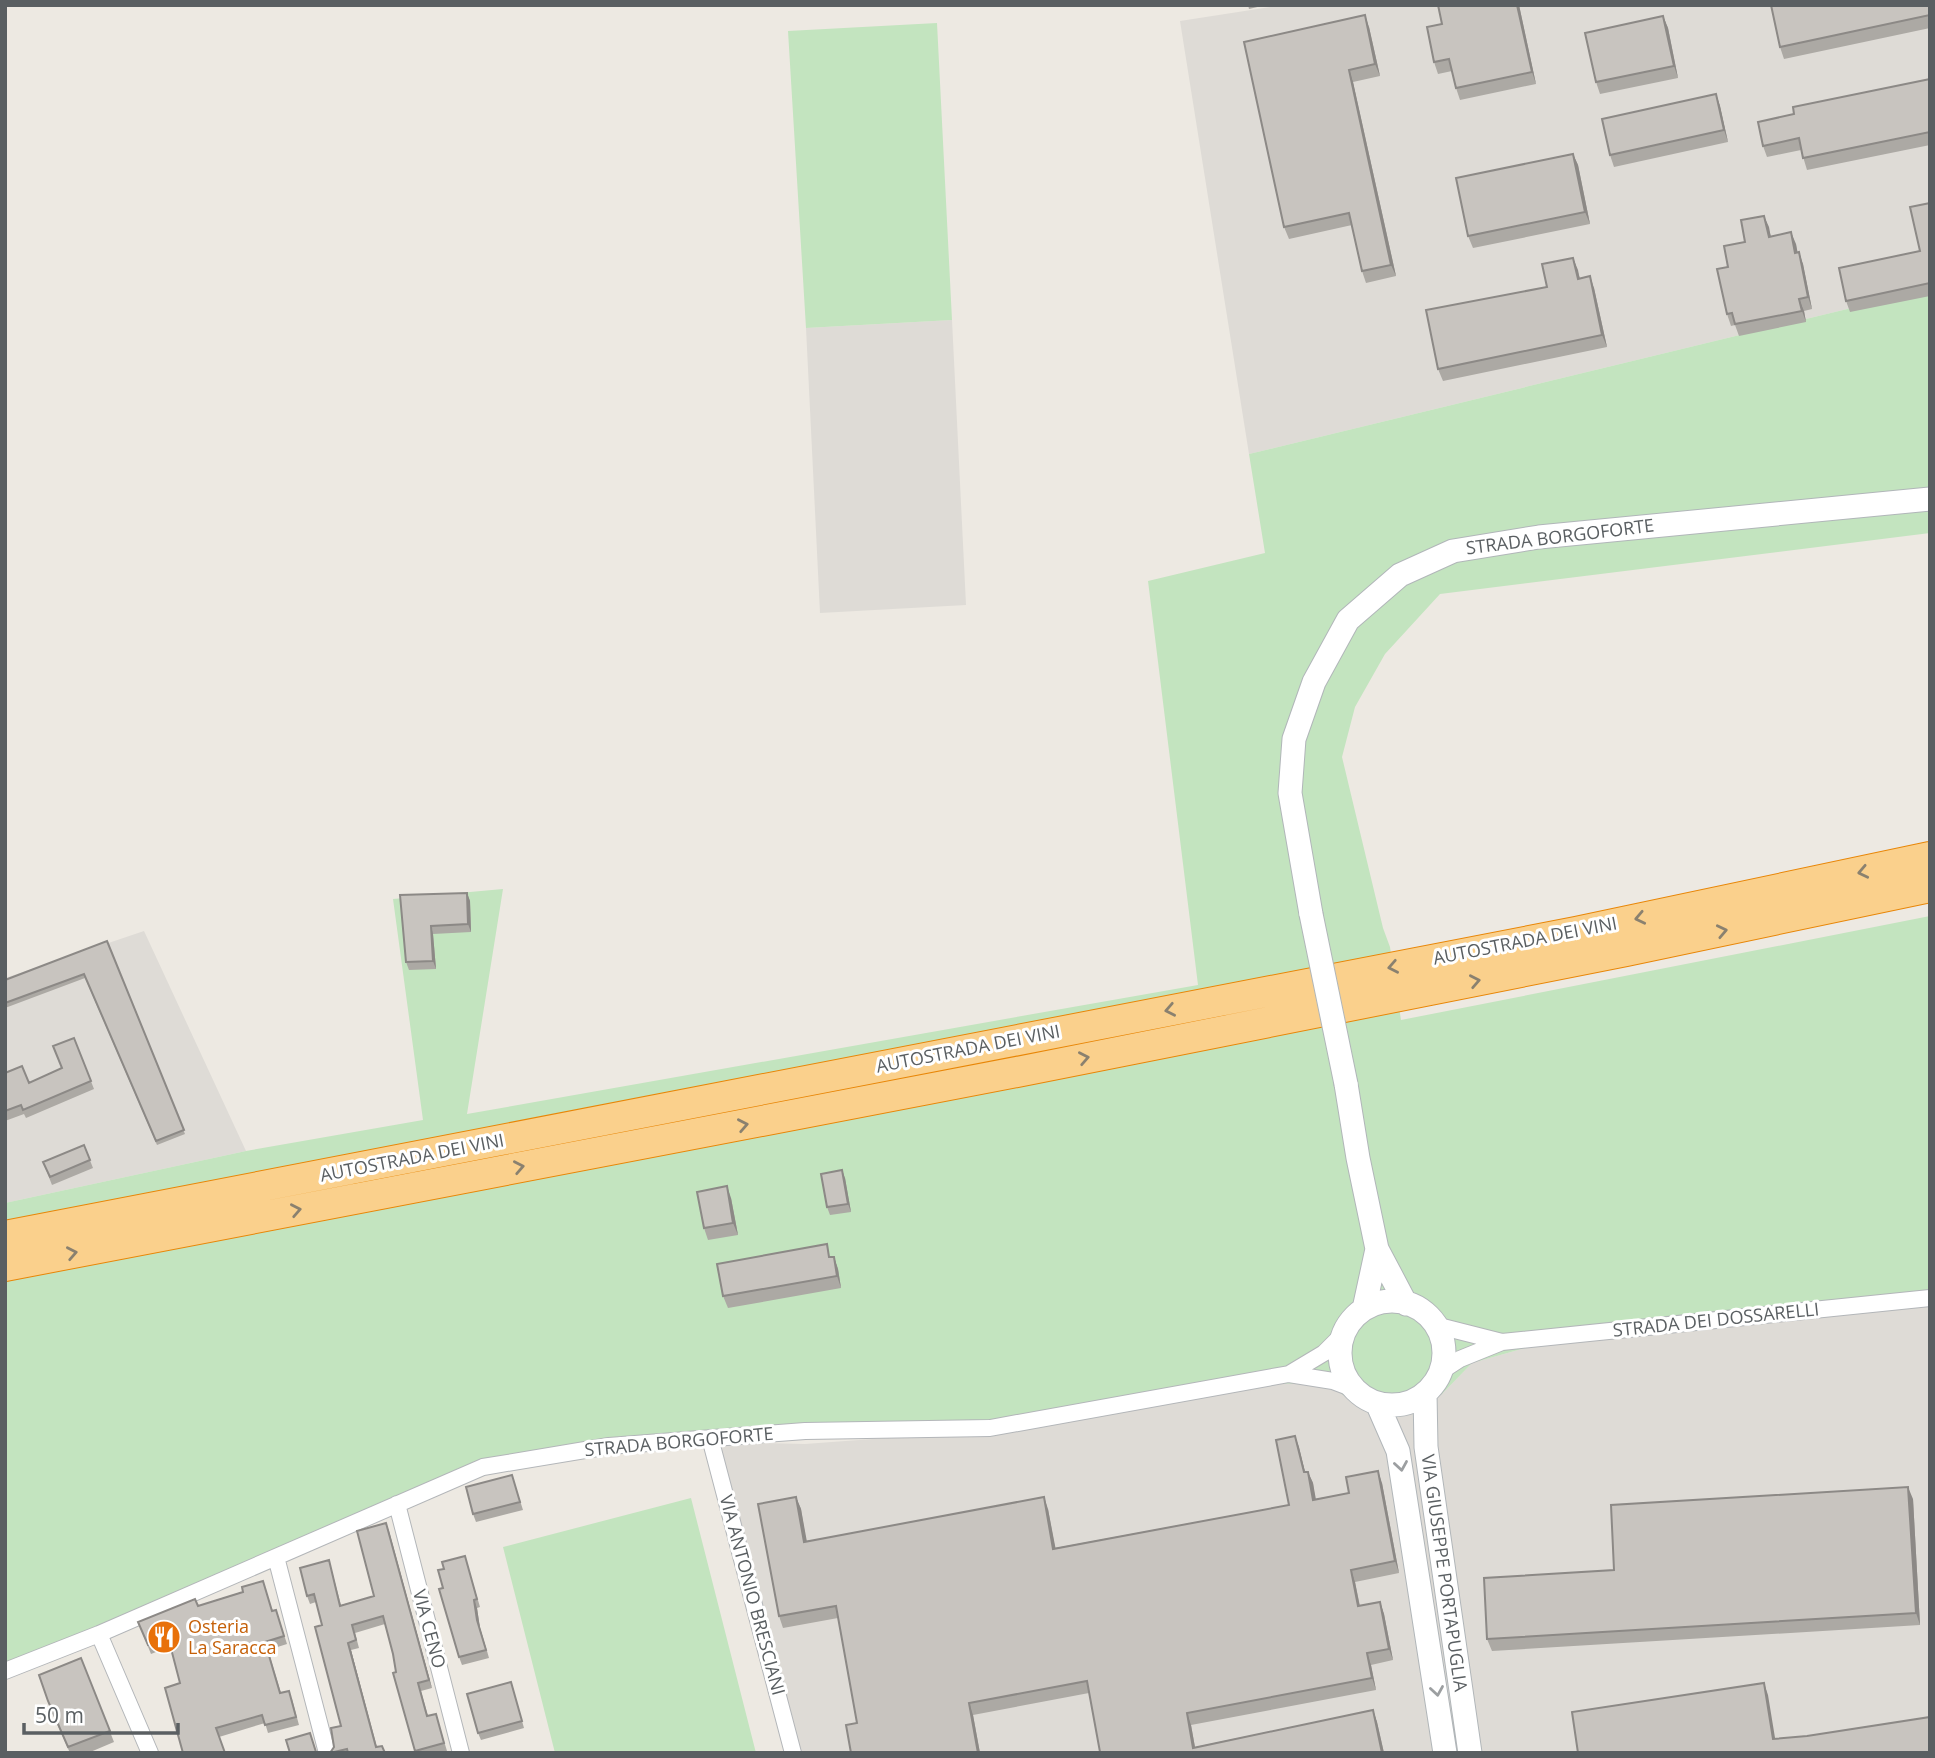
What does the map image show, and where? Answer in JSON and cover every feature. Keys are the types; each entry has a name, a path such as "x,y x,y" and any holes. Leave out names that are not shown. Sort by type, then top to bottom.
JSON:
{"highway":[{"name":"AUTOSTRADA DEI VINI","path":"5,1236 1550,937 1930,857"},
{"name":"AUTOSTRADA DEI VINI","path":"5,1266 1017,1072 1930,887"},
{"path":"1873,900 1930,893"}],"main road":[{"name":"STRADA BORGOFORTE","path":"1377,1249 1290,793 1294,739 1314,682 1348,620 1400,575 1453,551 1539,537 1930,499"},
{"path":"1377,1249 1406,1304"},
{"path":"1364,1309 1377,1249"},
{"path":"1384,1302 1406,1304 1427,1315 1435,1325 1443,1348 1440,1372 1425,1393 1402,1404 1377,1403 1354,1389 1345,1377 1340,1349 1344,1333 1352,1320 1364,1309 1384,1302"},
{"name":"VIA GIUSEPPE PORTAPUGLIA","path":"1425,1393 1426,1447 1470,1753"},
{"name":"VIA GIUSEPPE PORTAPUGLIA","path":"1377,1403 1398,1451 1446,1753"}],"street":[{"name":"STRADA DEI DOSSARELLI","path":"1440,1372 1460,1359 1502,1342 1930,1298"},
{"name":"STRADA DEI DOSSARELLI","path":"1435,1325 1502,1342"},
{"name":"STRADA BORGOFORTE","path":"1289,1374 1324,1353 1344,1333"},
{"name":"STRADA BORGOFORTE","path":"5,1671 99,1634 483,1467 609,1446 710,1438 805,1431 990,1428 1289,1374 1333,1381 1354,1389"},
{"name":"VIA ANTONIO BRESCIANI","path":"710,1438 793,1753"},
{"name":"VIA CENO","path":"397,1504 461,1753"},
{"path":"276,1557 327,1753"},
{"path":"99,1634 150,1753"}],"shaded area":[{"path":"1284,5 1930,5 1930,289 1249,454 1180,21"},
{"path":"952,320 966,605 820,613 806,328"},
{"path":"144,931 246,1151 5,1203 5,978"},
{"path":"1930,1301 1930,1753 792,1753 711,1442 805,1444 994,1430 1229,1383 1327,1384 1442,1394 1472,1363 1539,1344"}],"green space":[{"path":"937,23 952,320 806,328 788,31"},
{"path":"1930,289 1930,533 1440,594 1385,654 1355,707 1342,757 1383,928 1390,947 1401,1020 1930,916 1930,1301 1539,1344 1472,1363 1442,1394 1402,1413 1355,1403 1327,1384 1229,1383 994,1430 711,1442 482,1467 5,1668 5,1203 246,1151 423,1120 393,899 503,889 467,1114 1198,985 1148,581 1265,553 1249,454"},
{"path":"691,1498 756,1753 555,1753 503,1547"}],"building":[{"path":"1438,5 1517,5 1532,72 1456,88 1449,59 1434,62 1427,27 1442,24"},
{"path":"1771,5 1930,5 1930,15 1780,47"},
{"path":"1365,15 1375,64 1349,70 1391,265 1362,271 1349,213 1284,227 1244,42"},
{"path":"1663,16 1674,66 1596,82 1585,33"},
{"path":"1930,79 1930,132 1803,158 1799,138 1763,146 1758,122 1794,114 1793,107"},
{"path":"1716,94 1724,130 1610,155 1602,119"},
{"path":"1573,154 1585,212 1468,236 1456,178"},
{"path":"1930,203 1930,283 1846,301 1839,268 1920,251 1910,207"},
{"path":"1764,216 1769,237 1791,232 1795,253 1799,252 1808,297 1799,299 1802,311 1735,324 1732,313 1727,314 1717,269 1728,267 1724,246 1745,242 1741,220"},
{"path":"1573,258 1578,279 1590,276 1602,335 1438,369 1426,310 1547,287 1542,264"},
{"path":"467,893 468,924 431,926 433,961 406,962 400,895"},
{"path":"107,941 184,1130 156,1141 84,974 5,1003 5,980"},
{"path":"74,1038 91,1081 23,1110 21,1105 5,1111 5,1073 22,1066 29,1083 62,1068 53,1046"},
{"path":"84,1145 90,1160 50,1177 43,1162"},
{"path":"842,1170 848,1204 827,1207 821,1174"},
{"path":"727,1186 733,1223 704,1228 697,1192"},
{"path":"827,1244 829,1257 834,1257 837,1276 723,1296 717,1264"},
{"path":"1295,1436 1304,1472 1308,1472 1313,1500 1349,1493 1346,1477 1378,1471 1395,1561 1351,1570 1358,1606 1380,1602 1389,1649 1367,1653 1372,1678 1187,1713 1193,1748 1373,1710 1382,1753 1096,1753 1100,1752 1087,1681 969,1703 978,1753 851,1753 846,1725 857,1723 836,1606 779,1616 758,1504 796,1497 804,1542 1044,1497 1053,1549 1289,1505 1276,1440"},
{"path":"512,1475 520,1502 473,1514 466,1487"},
{"path":"1908,1487 1916,1613 1487,1639 1484,1578 1614,1570 1611,1505"},
{"path":"386,1523 429,1680 418,1683 427,1716 436,1714 444,1743 415,1751 393,1673 396,1672 393,1654 383,1616 352,1625 356,1640 348,1643 376,1747 382,1746 385,1753 348,1753 347,1749 330,1753 334,1747 331,1728 341,1726 315,1627 322,1625 314,1594 307,1596 300,1568 329,1560 340,1606 374,1596 357,1531"},
{"path":"465,1556 477,1599 474,1600 477,1620 486,1650 459,1657 439,1589 443,1588 438,1570 444,1569 442,1562"},
{"path":"263,1581 272,1611 276,1610 284,1636 265,1642 280,1693 289,1691 296,1717 265,1725 262,1715 216,1728 225,1753 183,1753 165,1688 180,1683 168,1637 148,1645 138,1622 195,1599 198,1606 243,1592 242,1587"},
{"path":"81,1658 110,1731 68,1747 39,1675"},
{"path":"511,1682 522,1721 478,1733 467,1694"},
{"path":"1764,1683 1773,1739 1930,1717 1930,1753 1578,1753 1572,1712"},
{"path":"310,1733 318,1753 290,1753 286,1740"}],"place":[{"name":"Osteria La Saracca","path":"164,1637"}]}
